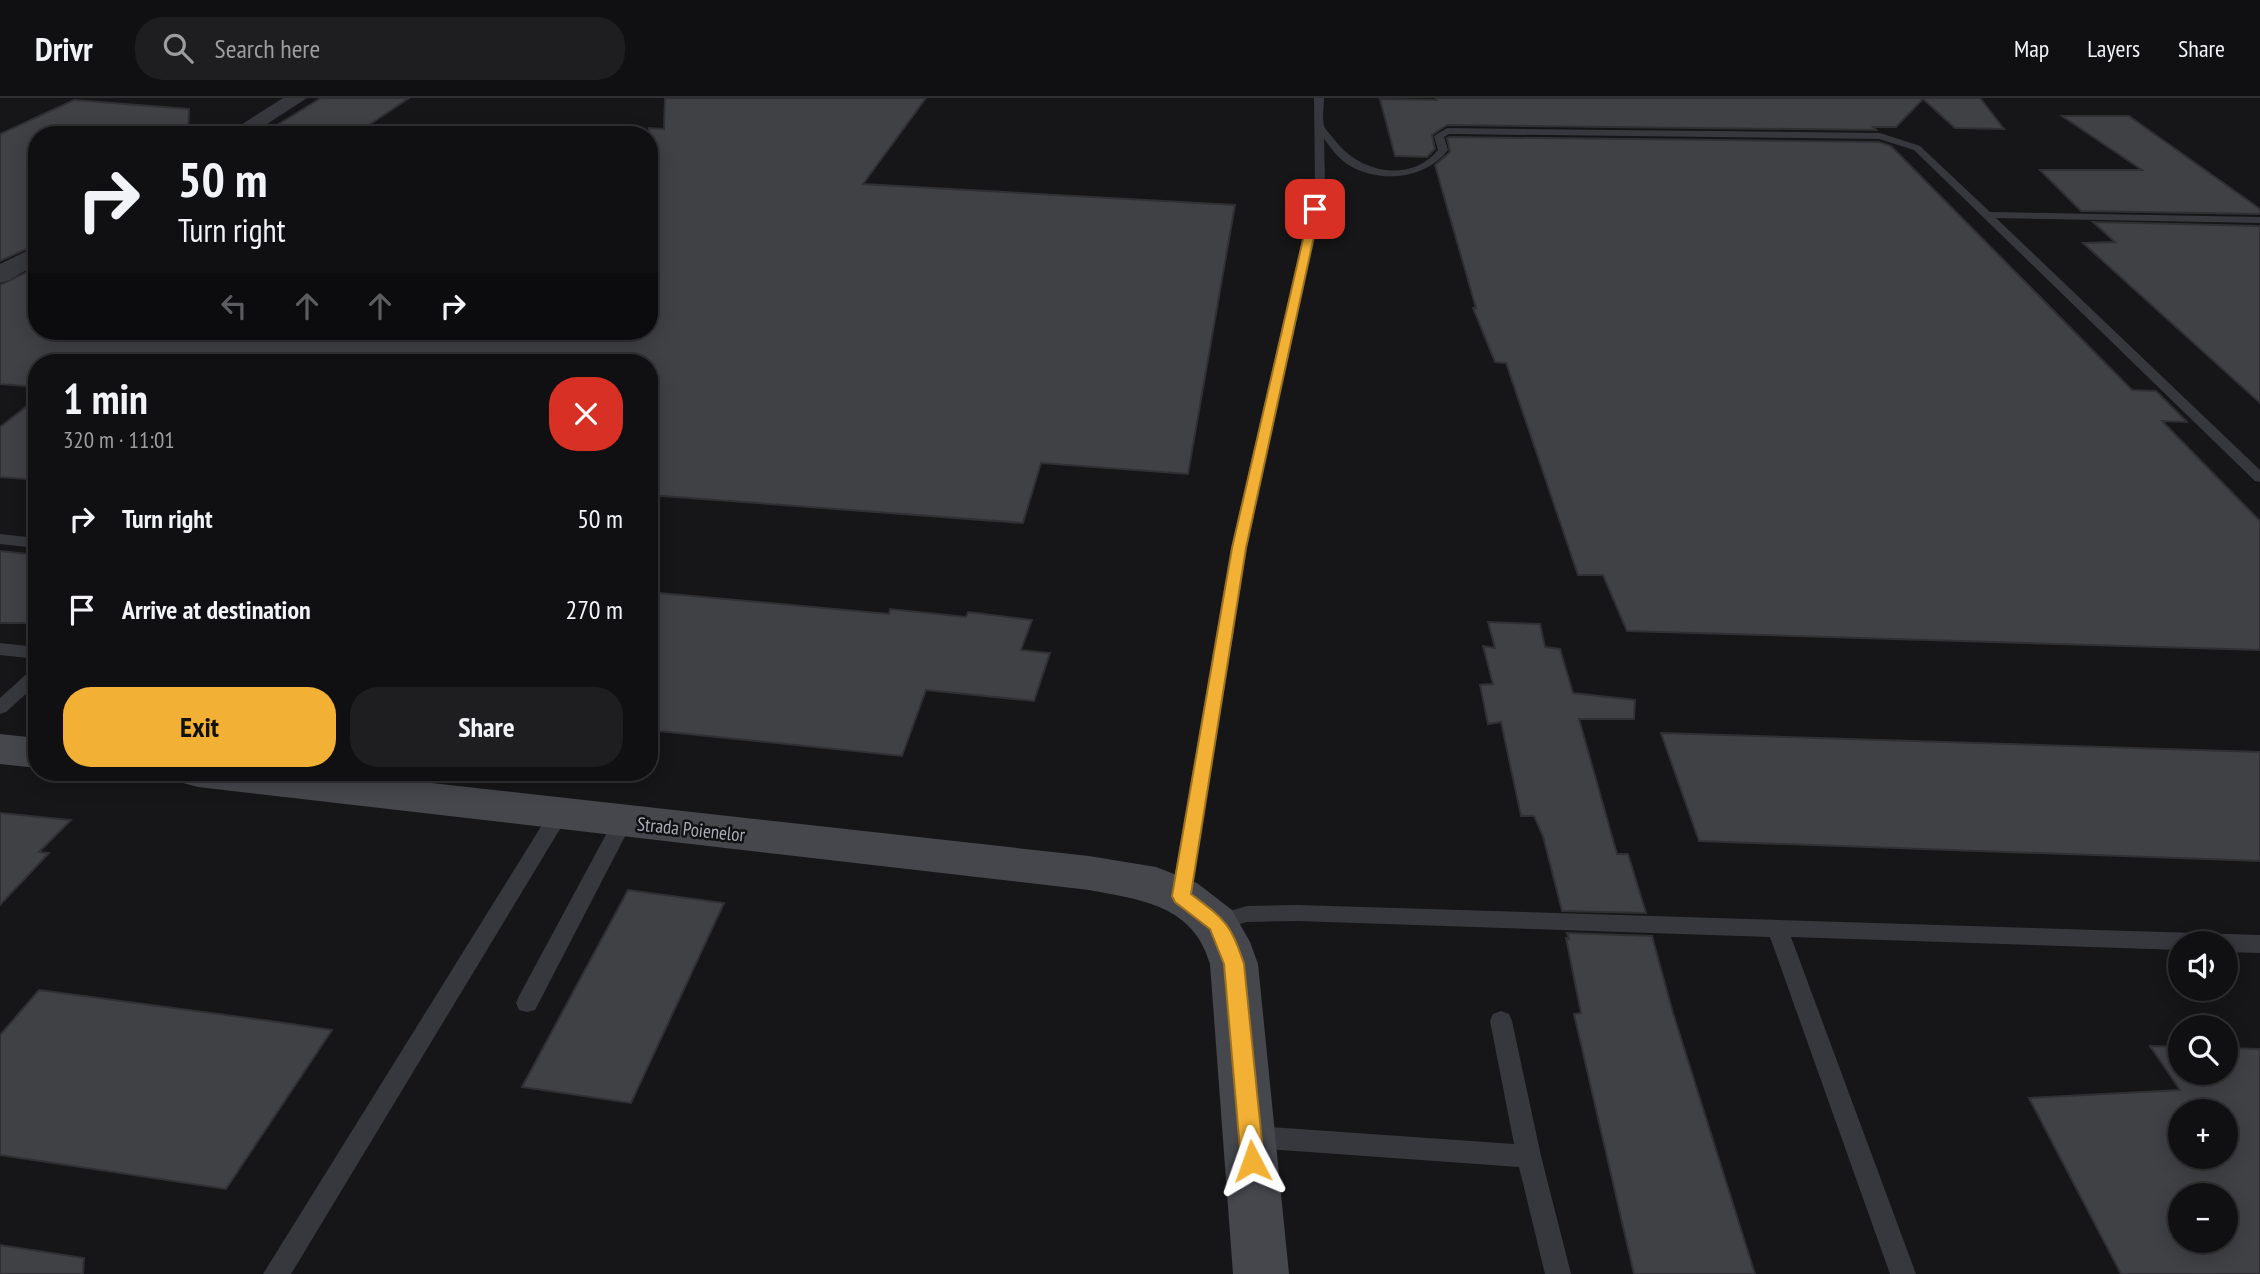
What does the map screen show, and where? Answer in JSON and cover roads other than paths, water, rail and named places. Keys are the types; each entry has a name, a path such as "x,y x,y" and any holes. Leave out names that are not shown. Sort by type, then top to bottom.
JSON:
{"main road":[{"path":"0,748 28,752"},
{"name":"Strada Poienelor","path":"370,782 559,814 1128,878 1156,885 1199,910"},
{"path":"1199,910 1227,942 1234,964 1262,1274"}],"street":[{"path":"250,126 297,98"},
{"path":"0,275 28,258"}],"lane":[{"path":"1320,98 1320,184 1239,548 1199,910 1247,914 1298,913 2260,944"},
{"path":"1321,129 1351,162 1371,171 1393,173 1414,170 1438,158 1443,150 1438,136 1447,131 1880,136 1917,148 2260,478"},
{"path":"1987,215 2260,220"},
{"path":"4,545 28,543"},
{"path":"0,649 28,652"},
{"path":"0,708 28,682"},
{"path":"276,1274 559,814"},
{"path":"527,1003 623,821"},
{"path":"1777,928 1903,1274"},
{"path":"1501,1021 1558,1274"},
{"path":"1251,1137 1530,1156"}]}
